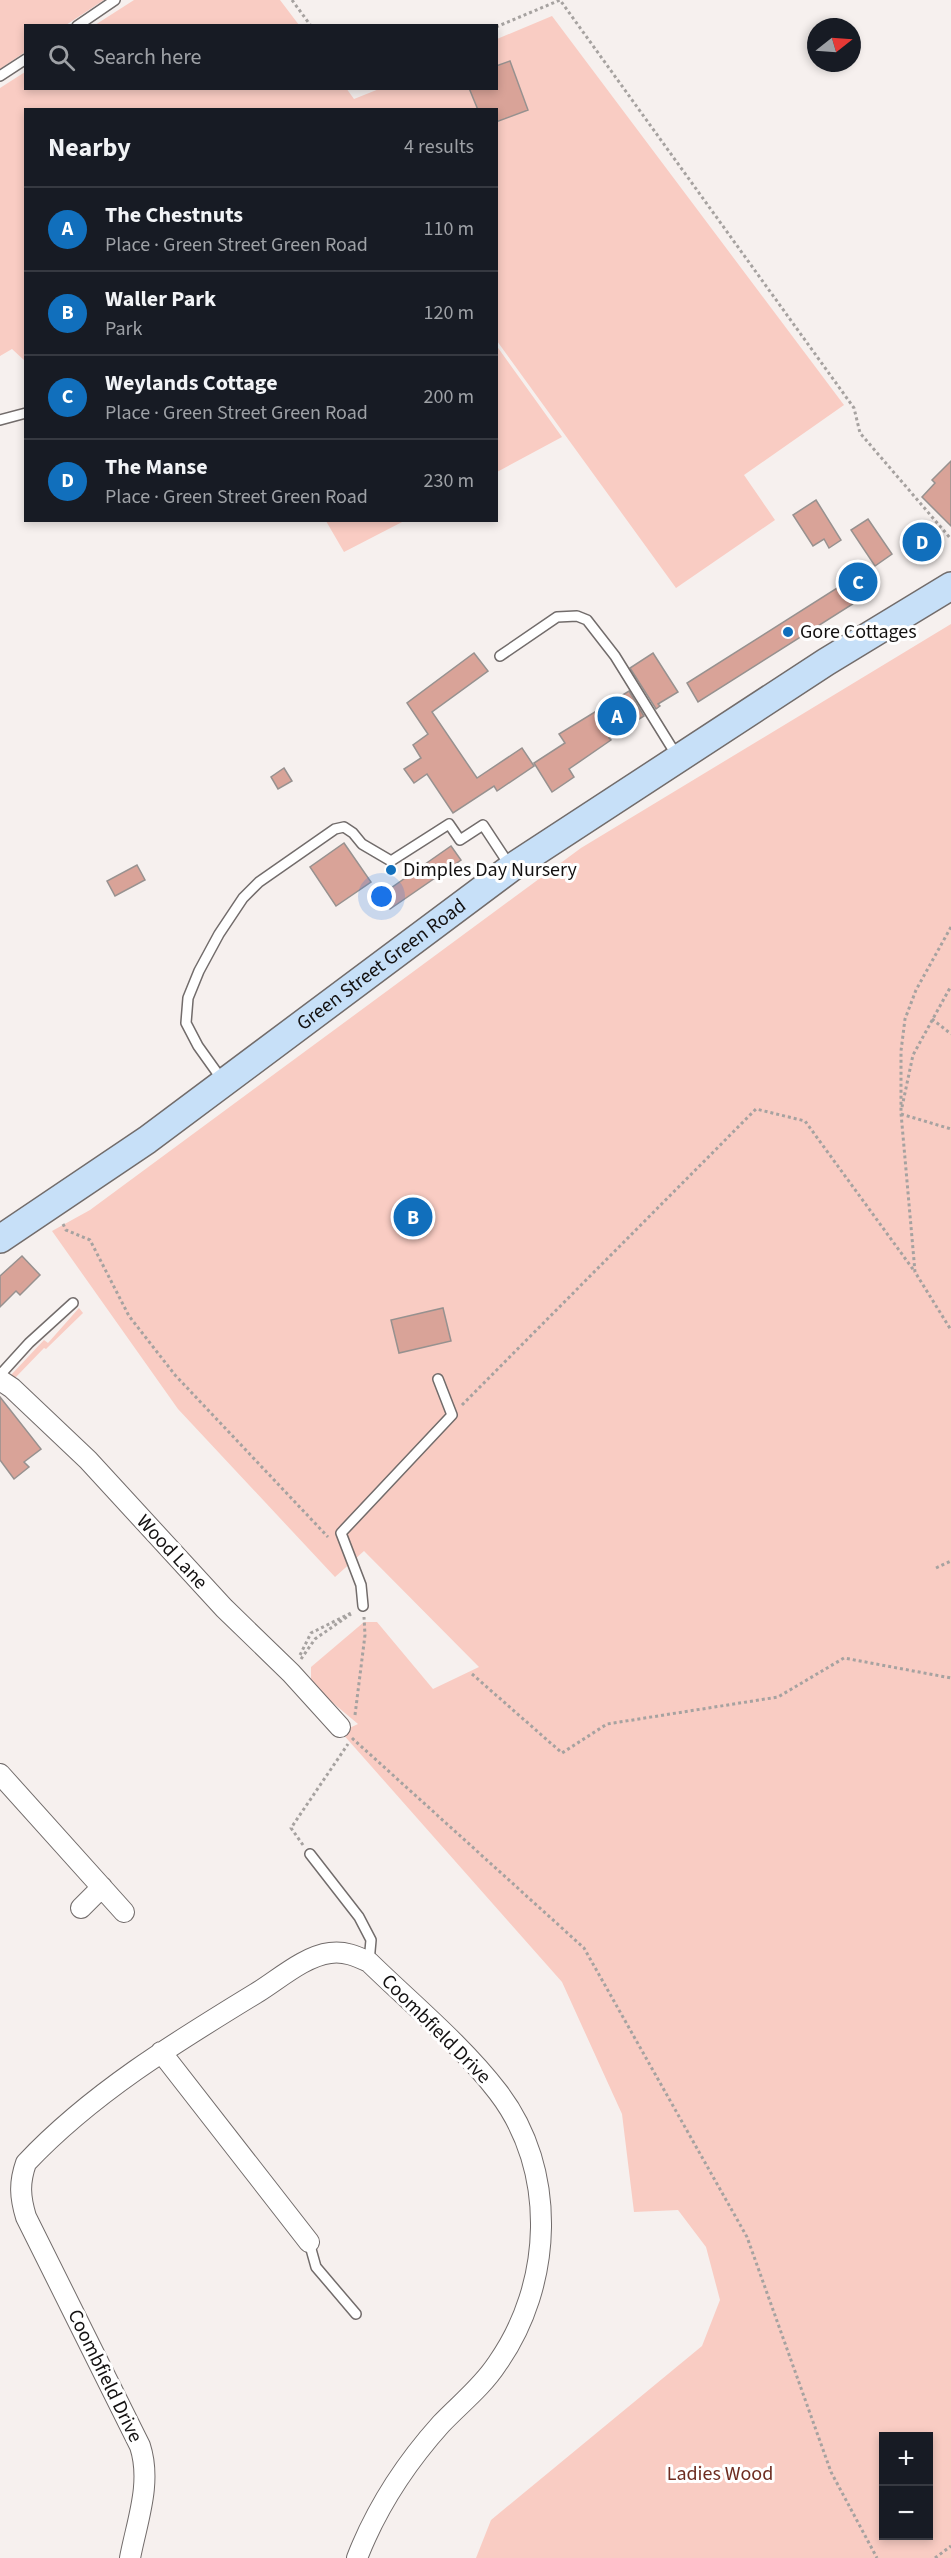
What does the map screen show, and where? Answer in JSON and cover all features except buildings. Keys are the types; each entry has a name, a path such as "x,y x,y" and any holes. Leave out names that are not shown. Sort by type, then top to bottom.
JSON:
{"main road":[{"name":"Green Street Green Road","path":"0,1239 147,1140 512,868 826,662 951,586"}],"street":[{"name":"Wood Lane","path":"0,1378 88,1460 224,1608 350,1727"},
{"path":"0,1774 124,1912"},
{"path":"81,1908 102,1887"},
{"name":"Coombfield Drive","path":"130,2558 146,2479 145,2462 140,2446 26,2217 21,2198 20,2180 26,2163 38,2150 130,2074 161,2052 312,1959 329,1953 351,1953 369,1962 474,2064 499,2093 520,2129 533,2164 540,2200 541,2235 537,2271 526,2310 512,2340 483,2382 459,2404 409,2463 387,2497 357,2558"},
{"path":"161,2052 309,2242"}],"lane":[{"path":"80,24 116,0"},
{"path":"0,76 24,60"},
{"path":"0,420 24,414"},
{"path":"500,656 557,617 577,616 586,620 615,656 678,758"},
{"path":"224,1082 198,1046 186,1023 188,998 219,934 243,898 259,882 335,829 345,827 362,844 391,861 449,824 460,840 483,825 512,868"},
{"path":"0,1378 29,1343 73,1303"},
{"path":"363,1606 361,1585 340,1533 452,1415 438,1379"},
{"path":"310,1854 359,1917 371,1940 369,1962"},
{"path":"309,2242 316,2267 356,2314"}],"path":[{"path":"292,0 310,24"},
{"path":"498,26 560,0 854,408 860,433 951,539"},
{"path":"915,1272 901,1113 901,1052 905,1019 916,990 951,927"},
{"path":"901,1113 913,1055 951,986"},
{"path":"932,1019 951,1034"},
{"path":"452,1415 756,1109 805,1121 915,1272 951,1330"},
{"path":"901,1113 951,1129"},
{"path":"63,1224 66,1230 82,1235 95,1246 129,1316 175,1375 329,1538 340,1533"},
{"path":"936,1568 951,1561"},
{"path":"291,1673 311,1633 363,1606"},
{"path":"291,1673 315,1639 363,1606"},
{"path":"310,1854 291,1828 350,1727 365,1635 363,1606"},
{"path":"472,1674 562,1753 607,1724 778,1697 844,1659 951,1678"},
{"path":"350,1727 584,1948 747,2238 831,2472 877,2558"},
{"path":"935,2558 951,2546"}],"green space":[{"path":"0,0 104,0 68,24 24,24 24,53 0,69"},
{"path":"134,0 280,0 298,24 97,24"},
{"path":"552,16 844,405 744,475 775,520 676,588 498,342 498,122 528,109 510,61 498,66 498,39"},
{"path":"24,73 24,90 347,90 354,99 376,90 469,90 478,108 24,108 24,360 12,349 0,356 0,88"},
{"path":"498,348 562,437 498,471"},
{"path":"327,522 402,522 344,552"},
{"name":"Ladies Wood","path":"951,624 951,2558 476,2558 491,2520 702,2346 720,2300 706,2247 678,2210 634,2212 622,2114 562,1982 341,1732 358,1724 320,1692 311,1681 311,1667 364,1622 377,1622 433,1689 479,1667 364,1551 335,1577 178,1409 52,1231 90,1210 581,848"},
{"path":"79,1308 83,1313 15,1378 11,1375 44,1340 48,1343"}],"place":[{"name":"The Manse","path":"922,542"},
{"name":"Weylands Cottage","path":"858,582"},
{"name":"Gore Cottages","path":"788,632"},
{"name":"The Chestnuts","path":"617,716"},
{"name":"Dimples Day Nursery","path":"391,870"},
{"name":"Waller Park","path":"413,1217"}]}
